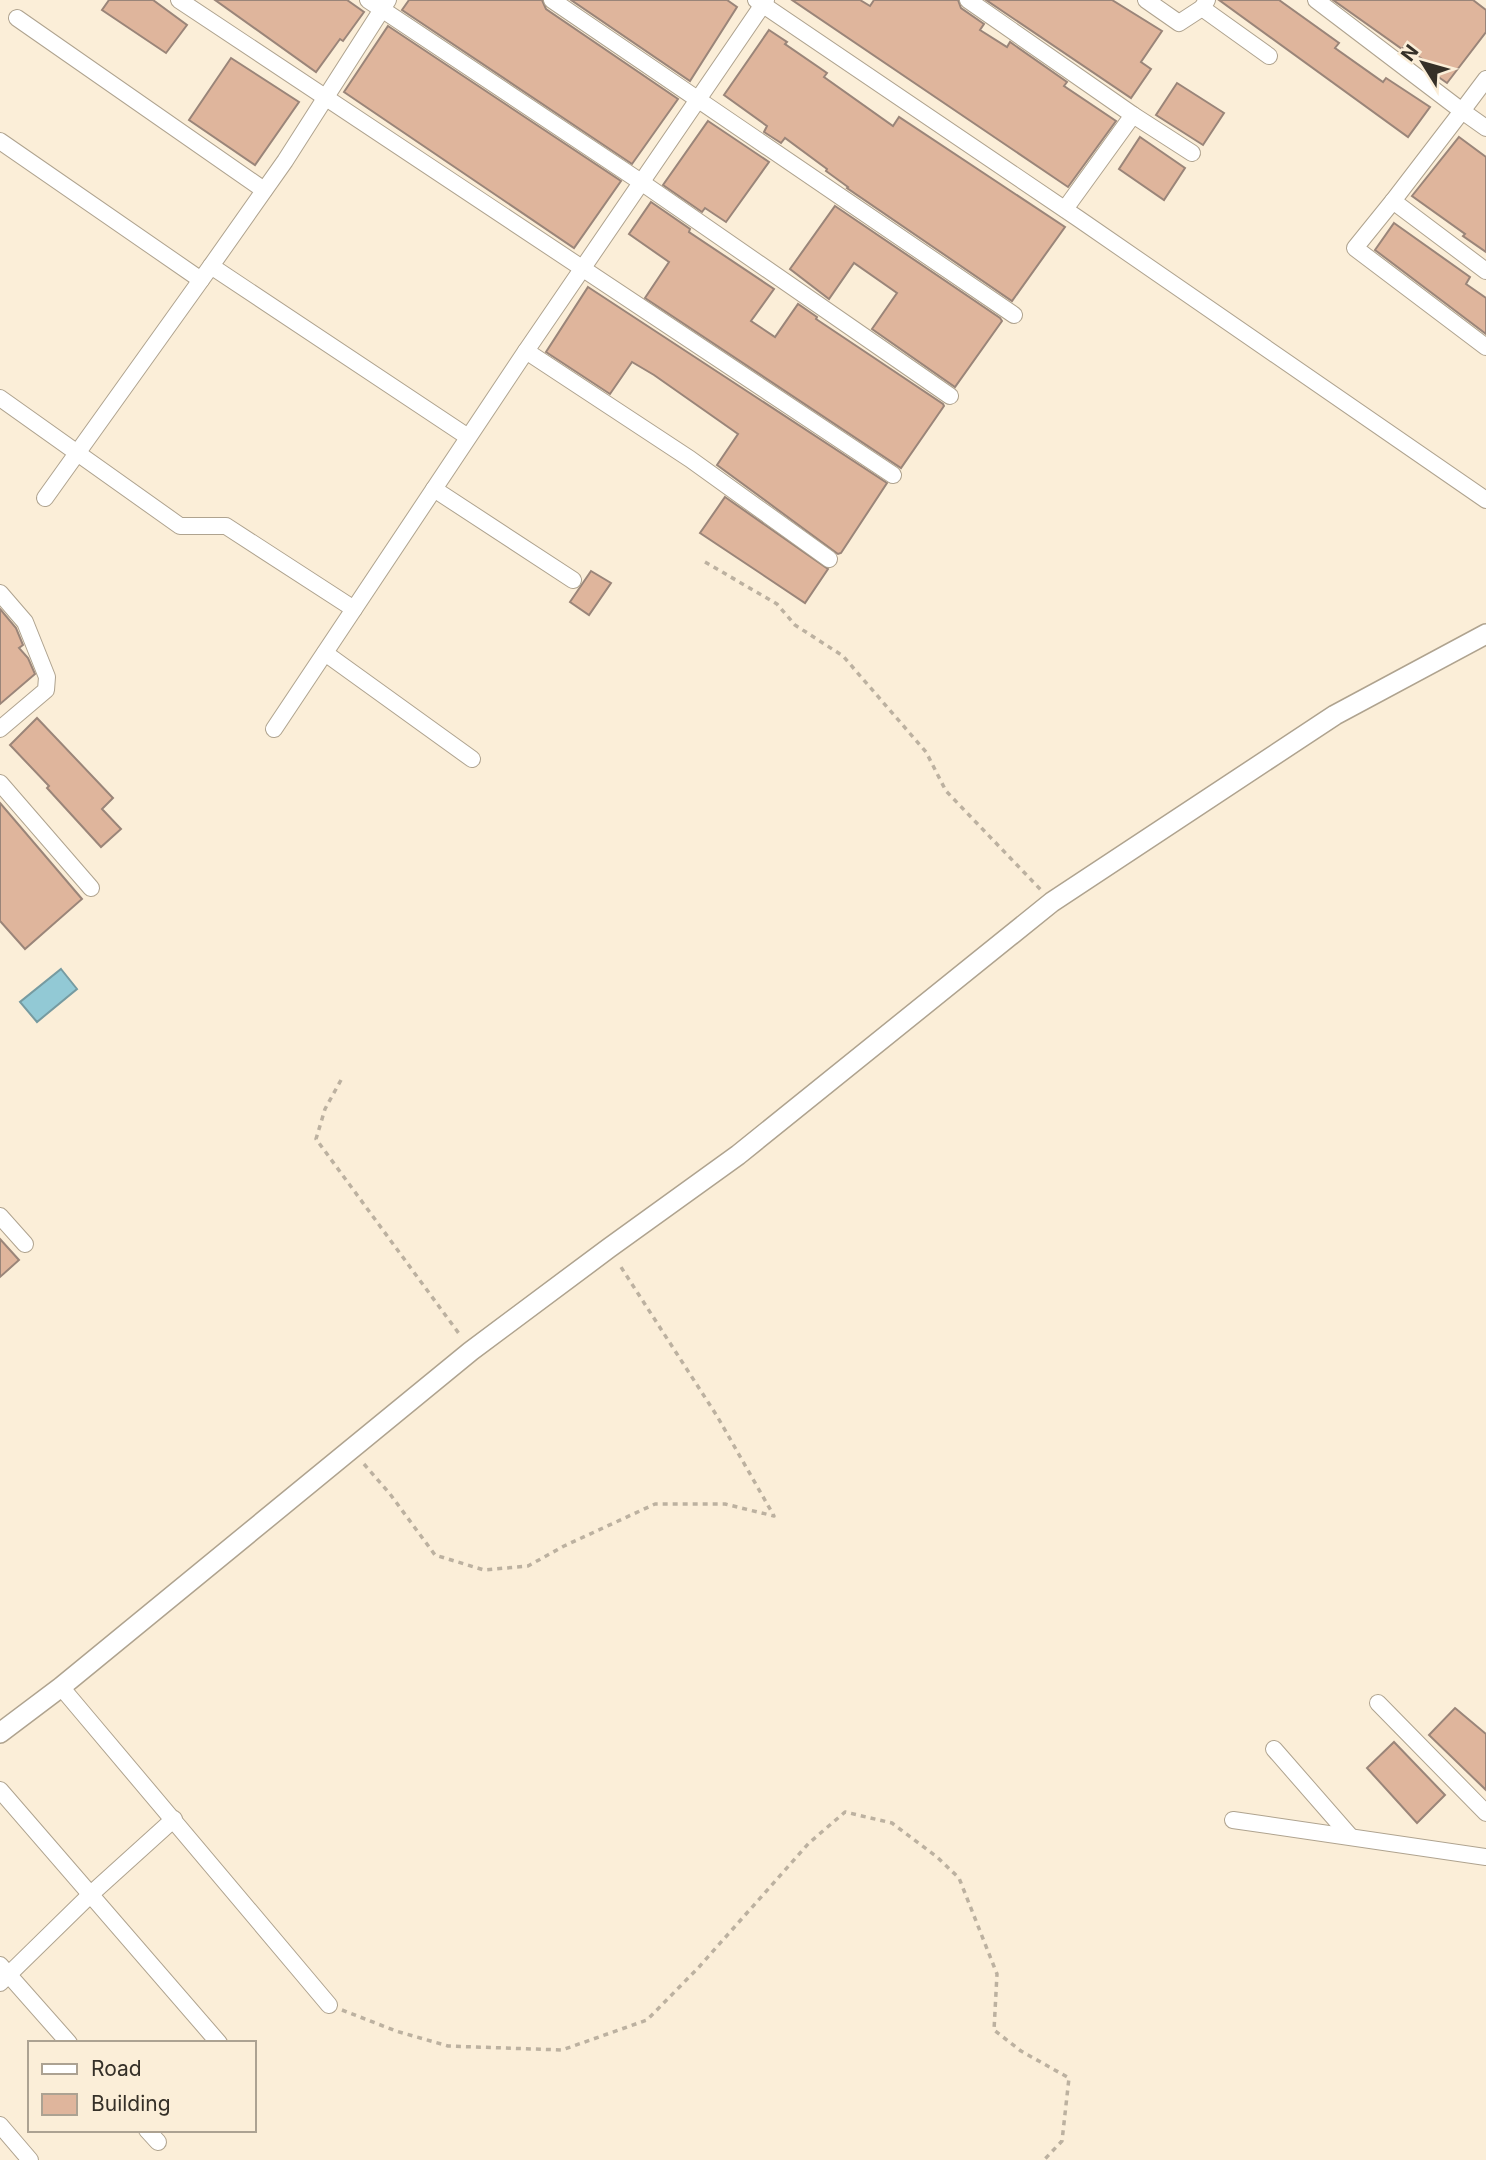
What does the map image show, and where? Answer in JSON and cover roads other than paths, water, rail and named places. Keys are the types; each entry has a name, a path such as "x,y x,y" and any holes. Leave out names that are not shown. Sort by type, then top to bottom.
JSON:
{"street":[{"path":"179,0 893,475"},
{"path":"552,0 1014,315"},
{"path":"968,0 1192,153"},
{"path":"1146,0 1179,23 1204,4 1269,57"},
{"path":"1316,0 1486,128"},
{"path":"274,729 581,267 762,2 1486,500"},
{"path":"45,498 264,190 326,98 379,3 950,396"},
{"path":"17,18 264,190"},
{"path":"1486,79 1356,248 1486,347"},
{"path":"1065,209 1133,115"},
{"path":"0,141 468,437"},
{"path":"1393,201 1486,271"},
{"path":"526,351 690,459 829,559"},
{"path":"0,398 180,526 226,526 354,609"},
{"path":"434,489 573,580"},
{"path":"0,593 25,622 47,677 46,690 0,729"},
{"path":"0,1733 61,1687 471,1351 738,1155 1052,902 1335,715 1486,635"},
{"path":"325,653 472,759"},
{"path":"0,783 91,887"},
{"path":"0,1216 25,1244"},
{"path":"61,1687 329,2005"},
{"path":"1378,1703 1486,1813"},
{"path":"1275,1749 1350,1836"},
{"path":"0,1790 217,2041"},
{"path":"67,2041 3,1975 174,1819"},
{"path":"1233,1820 1486,1857"},
{"path":"0,2125 30,2160"}],"water":[{"path":"61,969 77,989 37,1022 20,1002"}]}
